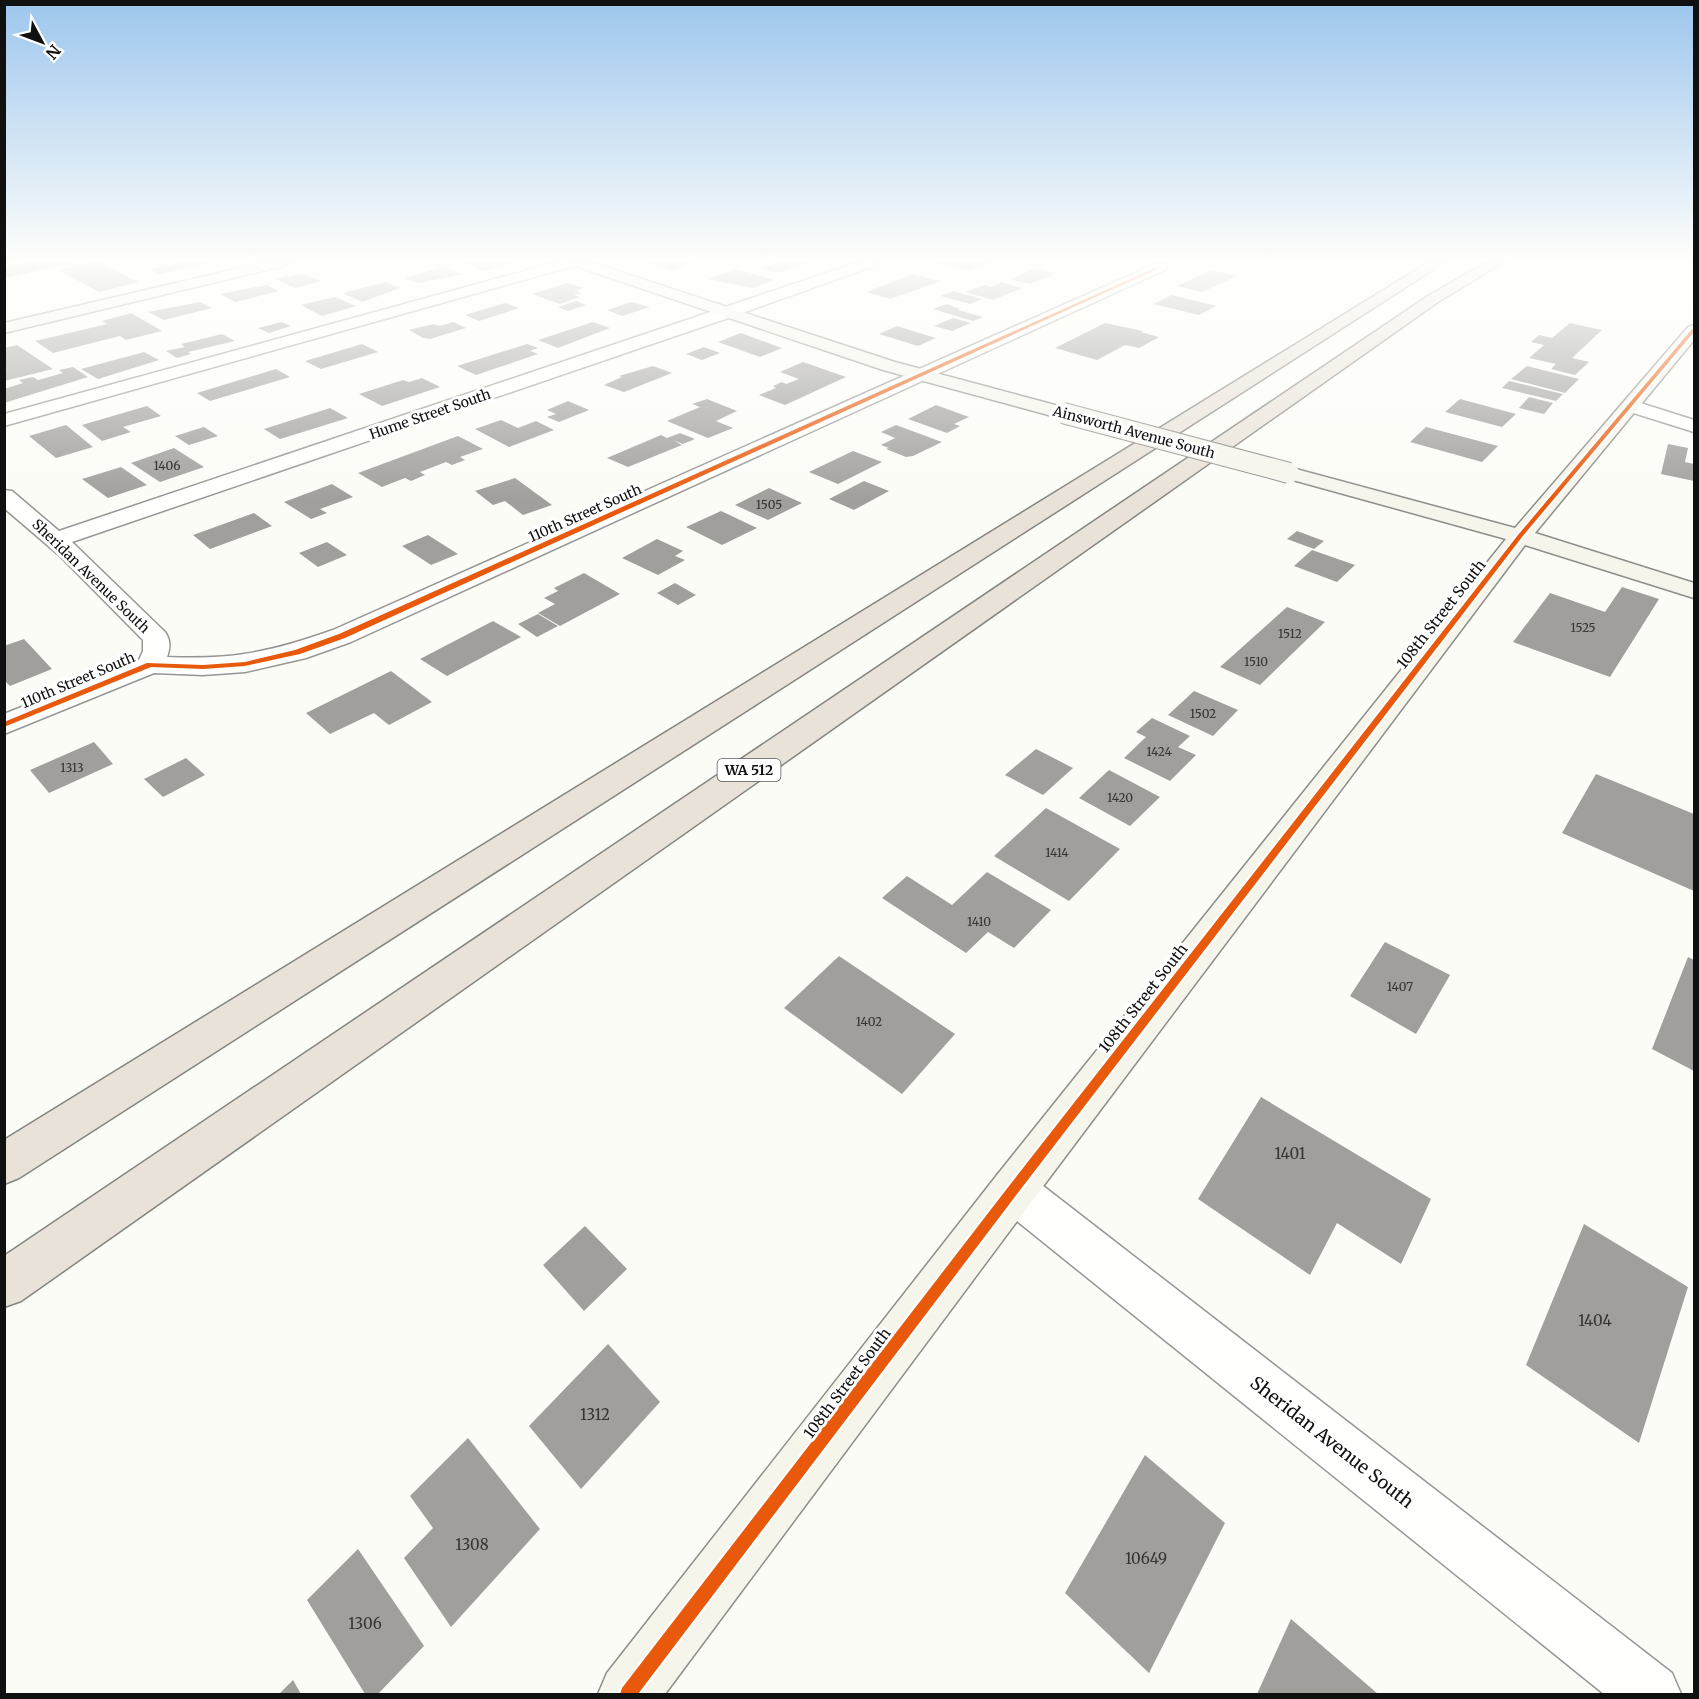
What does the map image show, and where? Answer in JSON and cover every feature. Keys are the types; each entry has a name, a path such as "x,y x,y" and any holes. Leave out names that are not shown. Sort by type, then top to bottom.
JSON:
{"highway":[{"path":"4,1164 1312,341"},
{"name":"WA 512","path":"4,1284 1372,341"}],"street":[{"path":"4,420 287,341"},
{"name":"Hume Street South","path":"56,540 644,341"},
{"name":"Ainsworth Avenue South","path":"815,341 922,376 1520,536 1695,591"},
{"name":"110th Street South","path":"4,725 150,665 203,667 245,664 297,652 342,636 998,341"},
{"name":"108th Street South","path":"628,1695 1013,1190 1520,536 1645,410 1688,341"},
{"path":"1645,410 1695,419"},
{"path":"1645,410 1695,426"},
{"name":"Sheridan Avenue South","path":"4,496 56,540 117,597 156,638 156,651 150,665"},
{"name":"Sheridan Avenue South","path":"1013,1190 1651,1695"}],"building":[{"path":"35,341 99,341 53,353"},
{"path":"192,341 234,341 188,352 191,354 177,358 166,351 185,347 181,344"},
{"path":"541,341 575,341 558,348"},
{"path":"764,341 782,348 760,357 718,342"},
{"path":"903,341 929,341 918,346"},
{"path":"1068,341 1151,341 1139,348 1125,345 1097,360 1055,348"},
{"path":"1590,341 1572,358 1589,362 1575,375 1551,369 1556,364 1529,358 1544,345 1531,342"},
{"path":"362,344 378,352 321,369 305,361"},
{"path":"527,344 538,348 530,351 538,354 476,375 457,366"},
{"path":"17,345 53,369 4,381 4,371 7,370 4,369 4,348"},
{"path":"704,347 720,353 702,360 686,354"},
{"path":"144,352 159,360 98,379 81,369"},
{"path":"803,362 846,377 785,405 759,395 776,388 773,386 782,382 786,384 799,379 780,372"},
{"path":"653,366 672,373 624,392 604,385 622,377 619,376"},
{"path":"1527,366 1579,379 1565,393 1511,379"},
{"path":"73,367 88,377 4,403 4,389 23,383 19,380 33,377 38,380 63,373 59,370"},
{"path":"276,369 290,377 210,401 197,393"},
{"path":"422,378 440,387 382,406 359,394 403,380 409,382"},
{"path":"1509,381 1563,394 1556,401 1502,388"},
{"path":"1529,397 1553,403 1544,414 1519,408"},
{"path":"707,399 737,411 716,421 733,428 708,438 667,421 700,407 692,404"},
{"path":"1460,399 1516,414 1502,427 1445,412"},
{"path":"568,401 589,410 559,422 547,417 556,414 547,410"},
{"path":"936,405 969,417 954,424 960,426 947,433 908,419"},
{"path":"147,406 161,416 123,427 131,432 102,441 82,425"},
{"path":"330,408 348,418 280,439 264,429"},
{"path":"501,420 518,428 536,421 554,430 509,447 475,429"},
{"path":"66,425 93,447 56,458 29,436"},
{"path":"896,425 942,442 906,457 881,445 895,438 881,432"},
{"path":"204,427 218,436 189,445 175,436"},
{"path":"1426,427 1498,446 1482,462 1410,442"},
{"path":"680,433 695,439 683,444 673,440 682,445 628,467 607,458 661,435 667,438"},
{"path":"458,436 483,449 460,457 465,460 452,465 446,462 420,472 425,475 411,481 405,478 382,487 358,473"},
{"path":"1668,444 1688,448 1685,462 1694,464 1694,481 1661,474"},
{"path":"174,448 204,467 160,482 131,463"},
{"path":"853,451 882,462 838,484 809,472"},
{"path":"121,467 147,485 108,498 82,479"},
{"path":"515,478 552,505 523,515 505,501 493,505 475,491"},
{"path":"864,481 889,491 854,510 829,499"},
{"path":"332,484 353,497 320,509 327,513 311,519 284,502"},
{"path":"769,488 802,503 768,520 735,505"},
{"path":"721,511 757,528 722,545 686,527"},
{"path":"254,513 272,526 210,549 193,535"},
{"path":"1297,531 1324,541 1314,549 1287,539"},
{"path":"428,535 458,554 431,565 402,546"},
{"path":"657,539 683,551 675,556 685,560 658,575 622,558"},
{"path":"327,542 347,555 318,567 299,553"},
{"path":"1312,550 1355,565 1337,582 1294,566"},
{"path":"584,573 620,594 560,626 538,613 555,604 544,598 558,591 554,588"},
{"path":"675,583 696,595 678,605 657,593"},
{"path":"1622,587 1659,599 1610,677 1513,642 1550,593 1605,612"},
{"path":"1287,607 1325,622 1260,685 1220,667"},
{"path":"538,614 558,626 537,637 518,624"},
{"path":"493,621 521,637 447,676 420,659"},
{"path":"24,639 52,669 10,686 4,680 4,646"},
{"path":"391,671 432,702 389,725 374,713 330,734 306,713"},
{"path":"1194,691 1238,710 1213,736 1168,715"},
{"path":"1152,718 1190,736 1178,747 1196,755 1170,781 1124,758 1146,737 1136,732"},
{"path":"94,742 113,764 49,793 30,770"},
{"path":"1036,749 1073,768 1043,795 1005,775"},
{"path":"186,758 205,775 163,797 144,779"},
{"path":"1109,770 1160,797 1130,826 1079,798"},
{"path":"1596,774 1694,814 1694,891 1562,833"},
{"path":"1046,808 1120,849 1069,901 994,856"},
{"path":"987,872 1051,910 1014,948 988,932 966,953 882,898 907,876 952,905"},
{"path":"1385,942 1450,975 1416,1034 1350,996"},
{"path":"839,956 955,1034 902,1094 784,1008"},
{"path":"1688,957 1694,960 1694,1071 1652,1049"},
{"path":"1261,1097 1431,1199 1401,1264 1337,1223 1310,1275 1198,1199"},
{"path":"1584,1224 1688,1287 1639,1443 1526,1365"},
{"path":"585,1226 627,1269 584,1311 543,1265"},
{"path":"608,1344 660,1402 581,1489 529,1426"},
{"path":"468,1438 540,1529 451,1627 404,1558 433,1528 410,1496"},
{"path":"1145,1455 1225,1523 1149,1673 1065,1593"},
{"path":"358,1549 424,1646 378,1694 365,1694 307,1600"},
{"path":"1291,1619 1378,1694 1257,1694"},
{"path":"293,1680 301,1694 279,1694"}],"cycle path":[{"path":"4,725 150,665 203,667 245,664 297,652 342,636 995,341"},
{"path":"628,1694 1013,1190 1520,536 1684,341"}]}
